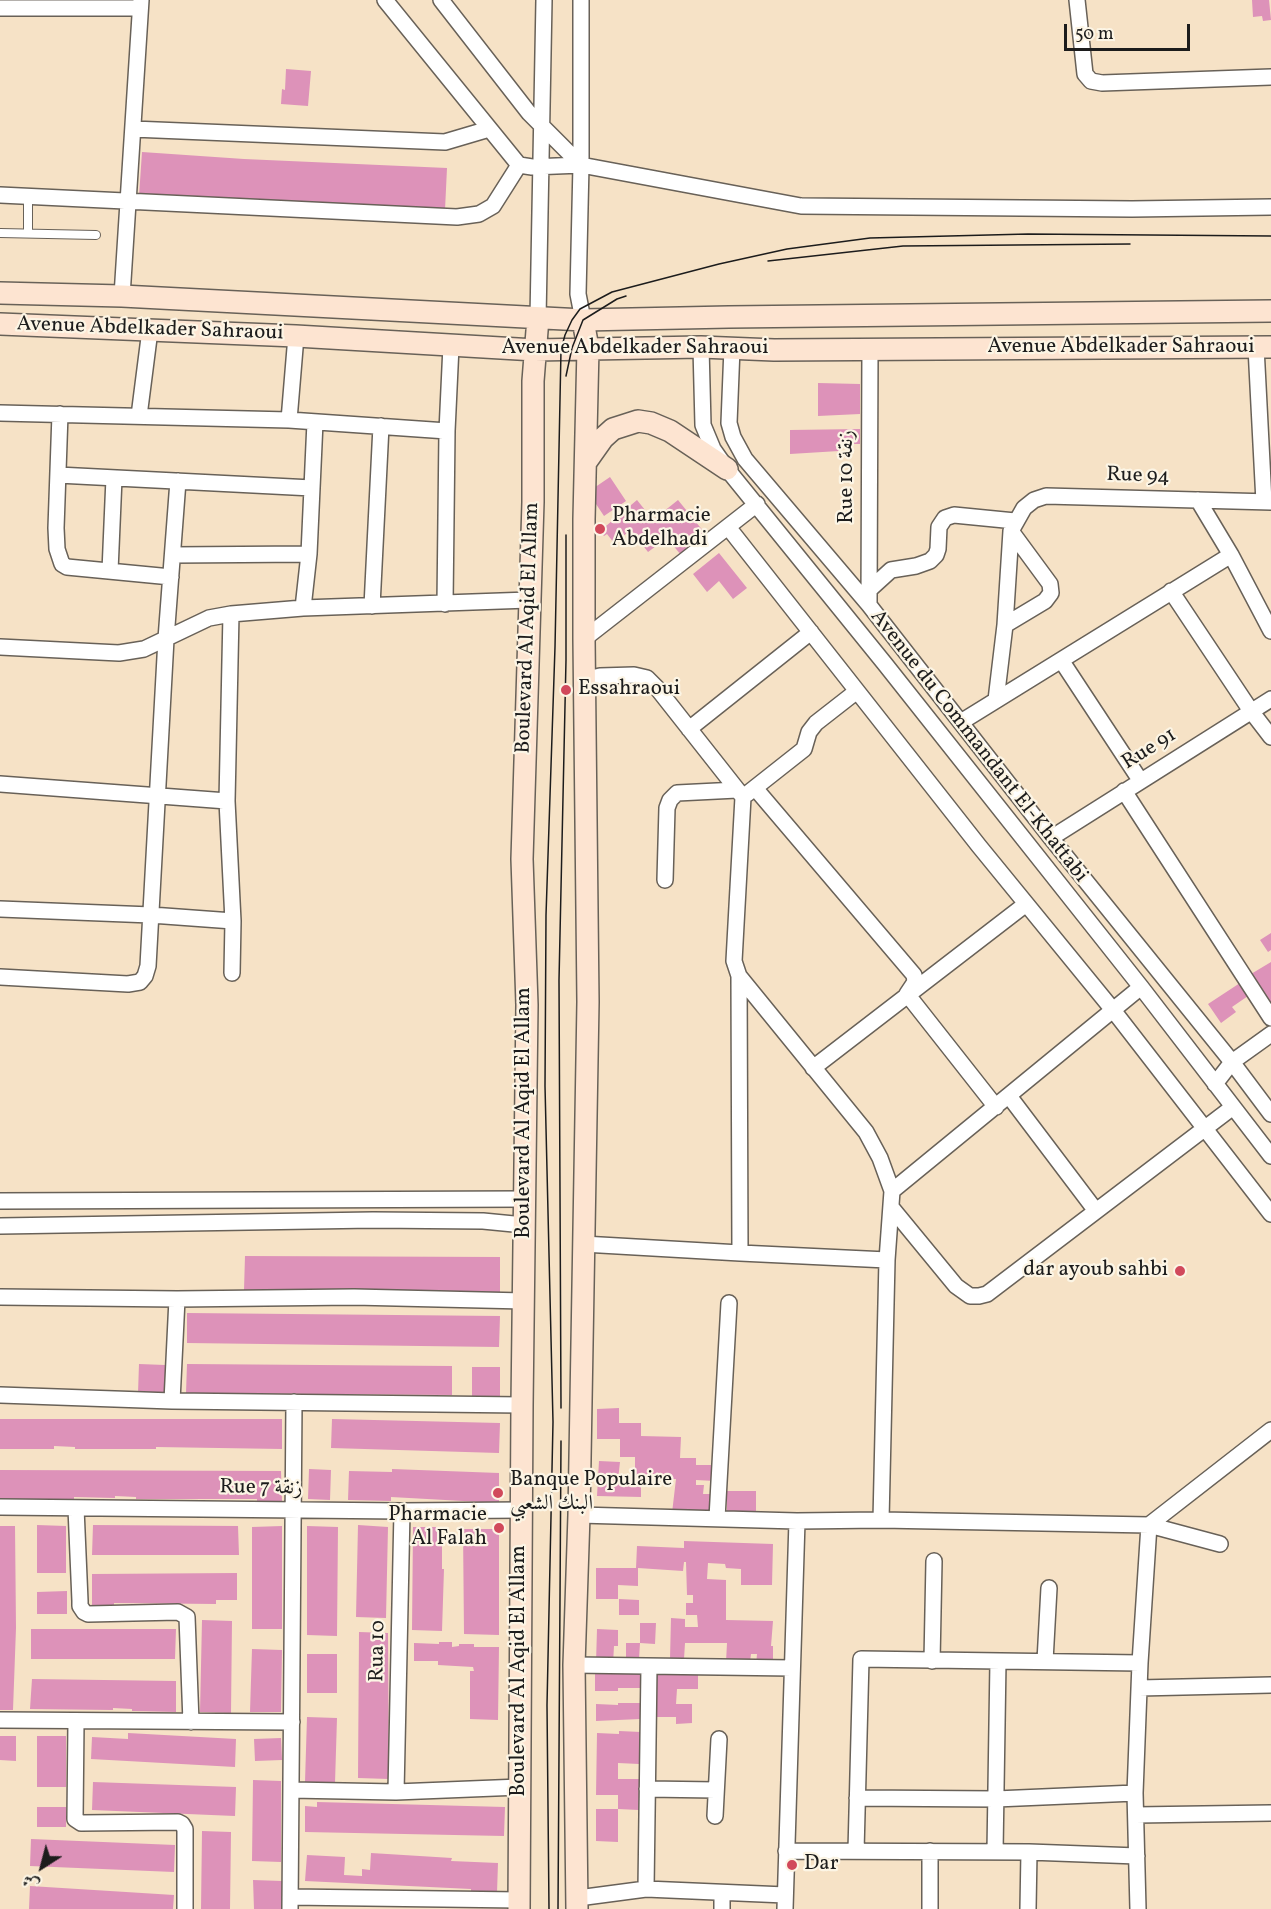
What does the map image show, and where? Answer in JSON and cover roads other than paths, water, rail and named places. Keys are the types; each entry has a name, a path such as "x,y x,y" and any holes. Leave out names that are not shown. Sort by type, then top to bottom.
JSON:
{"main road":[{"name":"Avenue Abdelkader Sahraoui","path":"0,293 122,296 583,320 1271,311"},
{"name":"Boulevard Al Aqid El Allam","path":"519,1905 527,1005 522,849 535,350 538,318"},
{"path":"578,1903 574,1665 579,1515 588,1002 584,639 588,348 583,320"},
{"name":"Avenue Abdelkader Sahraoui","path":"0,324 296,336 535,350 701,347 870,349 1264,347"},
{"path":"585,463 603,438 613,429 638,422 651,423 670,431 727,470"}],"street":[{"path":"385,0 519,165 532,167 581,165 801,206 1132,209 1271,207"},
{"path":"441,0 542,127 581,165"},
{"path":"538,318 544,0"},
{"path":"581,0 578,294 583,320"},
{"path":"1077,0 1085,74 1091,81 1102,83 1271,77"},
{"path":"0,8 141,4 122,296"},
{"path":"133,129 445,142 489,129"},
{"path":"0,195 457,217 479,214 493,207 519,165"},
{"path":"140,416 150,330"},
{"path":"289,420 296,336"},
{"path":"445,604 447,430 451,346"},
{"name":"Avenue du Commandant El-Khattabi","path":"701,347 703,425 713,449 727,470 757,504 1141,987 1271,1156"},
{"path":"1264,347 1267,502"},
{"name":"Avenue du Commandant El-Khattabi","path":"732,348 728,410 733,437 745,459 869,597 961,722 1271,1114"},
{"name":"Rue 10 زنقة","path":"869,597 870,349"},
{"path":"0,413 289,420 447,430"},
{"path":"60,414 56,528 58,557 67,567 171,577"},
{"path":"303,608 309,554 315,422"},
{"path":"372,606 381,426"},
{"path":"58,475 312,488"},
{"path":"110,571 114,478"},
{"path":"0,977 128,984 140,982 145,976 148,966 166,639 178,481"},
{"name":"Rue 94","path":"1013,526 1024,508 1034,500 1046,496 1267,502"},
{"path":"1198,500 1231,555 1271,631"},
{"path":"584,639 757,504"},
{"path":"869,597 891,570 916,566 930,561 936,555 939,527 945,518 954,514 1013,526 1050,584 1051,593 1045,602 1005,625"},
{"path":"996,699 1013,526"},
{"path":"728,527 1113,1010 1271,1214"},
{"path":"172,555 309,554"},
{"path":"961,722 1231,555"},
{"path":"1171,591 1251,711 1271,737"},
{"path":"0,647 119,653 144,649 209,618 231,614 303,608 529,600"},
{"path":"231,614 227,801 233,921 232,973"},
{"path":"689,729 811,632"},
{"path":"1060,660 1140,780"},
{"path":"584,680 600,676 634,675 647,678 740,794 734,961 739,976 740,1253"},
{"path":"665,880 667,808 670,800 677,793 740,794 755,788 804,749 809,732 816,723 857,691"},
{"name":"Rue 91","path":"1052,838 1140,780 1271,699"},
{"path":"0,784 227,801"},
{"path":"755,788 914,975 915,982 907,994"},
{"path":"1124,791 1271,1018"},
{"path":"813,1068 1026,903"},
{"path":"0,909 233,921"},
{"path":"739,976 866,1132 880,1158 892,1191 887,1260 881,1520"},
{"path":"892,1191 1141,987"},
{"path":"907,994 996,1107"},
{"path":"1215,1084 1232,1062 1271,1034"},
{"path":"1009,1096 1096,1211"},
{"path":"891,1206 956,1286 970,1296 979,1296 987,1293 1233,1107"},
{"path":"0,1201 525,1198"},
{"path":"0,1226 362,1220 483,1221 524,1225"},
{"path":"583,1244 887,1260"},
{"path":"0,1297 177,1299 354,1297 524,1301"},
{"path":"172,1401 177,1299"},
{"path":"717,1518 729,1303"},
{"path":"0,1395 172,1401 522,1405"},
{"path":"294,1402 290,1903 519,1905"},
{"path":"1138,1909 1135,1793 1138,1688 1149,1525 1271,1430"},
{"name":"Rue 7 زنقة","path":"0,1508 522,1510"},
{"path":"76,1508 80,1606 84,1612 88,1614 178,1612 187,1617 191,1722"},
{"name":"Rua 10","path":"396,1792 402,1511"},
{"path":"579,1515 797,1521 881,1520 1149,1525 1220,1544"},
{"path":"578,1903 646,1889 722,1893 785,1902 797,1521"},
{"path":"932,1661 934,1561"},
{"path":"1045,1661 1049,1588"},
{"path":"856,1851 861,1659 1140,1663"},
{"path":"995,1852 998,1661"},
{"path":"574,1665 792,1668"},
{"path":"646,1889 649,1667"},
{"path":"1138,1688 1271,1685"},
{"path":"0,1720 292,1722"},
{"path":"76,1722 75,1819 81,1823 178,1822 182,1824 184,1829 185,1909"},
{"path":"715,1816 719,1739"},
{"path":"291,1790 396,1792 520,1787"},
{"path":"647,1789 716,1790"},
{"path":"857,1798 996,1798 1135,1793"},
{"path":"1136,1815 1271,1814"},
{"path":"786,1851 1029,1852 1137,1856"},
{"path":"930,1851 930,1909"},
{"path":"1028,1909 1029,1852"},
{"path":"722,1893 722,1909"}],"lane":[{"path":"28,196 28,233"},
{"path":"0,232 96,235"}],"tram line":[{"path":"549,1909 547,1705 553,1422 545,1086 546,915 555,647 561,350 565,335 580,309 612,292 787,249 870,238 1028,234 1271,236"},
{"path":"768,261 903,246 1130,244"},
{"path":"566,376 572,348 583,320 626,296"},
{"path":"561,1408 559,980 566,660 566,535"},
{"path":"558,1909 561,1441"}],"place":[{"name":"Pharmacie Abdelhadi","path":"600,529"},
{"name":"Essahraoui","path":"566,690"},
{"name":"dar ayoub sahbi","path":"1180,1271"},
{"name":"Banque Populaire البنك الشعبي","path":"498,1493"},
{"name":"Pharmacie Al Falah","path":"499,1528"},
{"name":"Dar","path":"792,1865"}]}
